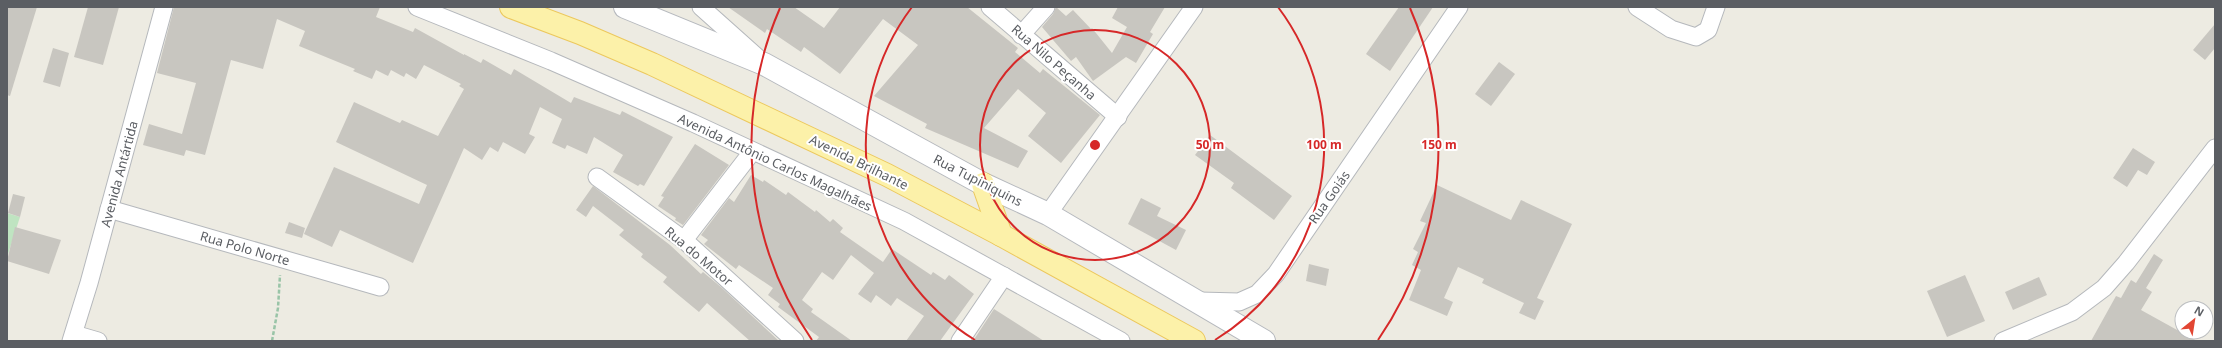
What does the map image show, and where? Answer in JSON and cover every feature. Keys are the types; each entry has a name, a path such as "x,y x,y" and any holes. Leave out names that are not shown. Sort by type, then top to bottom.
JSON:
{"main road":[{"name":"Avenida Brilhante","path":"511,7 580,33 652,64 886,175 1001,235 1194,341"},
{"path":"983,184 1001,235"}],"street":[{"name":"Avenida Antártida","path":"72,337 109,209 164,7"},
{"name":"Avenida Antônio Carlos Magalhães","path":"417,7 586,76 693,123 752,152 904,221 1121,341"},
{"name":"Rua Tupiniquins","path":"701,7 764,64 983,184 1048,214 1264,341"},
{"name":"Rua Nilo Peçanha","path":"990,7 1118,117"},
{"path":"1021,35 1046,7"},
{"path":"1048,214 1118,117 1194,7"},
{"name":"Rua Goiás","path":"1199,302 1240,302 1257,294 1276,274 1458,7"},
{"path":"1637,7 1671,29 1696,37 1708,30 1716,7"},
{"path":"637,9 764,64"},
{"path":"2003,341 2072,312 2104,288 2126,263 2215,148"},
{"path":"684,240 752,152"},
{"name":"Rua do Motor","path":"598,177 684,240 795,341"},
{"name":"Rua Polo Norte","path":"109,209 380,287"},
{"path":"960,341 1004,276"},
{"path":"72,337 98,341"}],"path":[{"path":"272,341 278,308 282,258"}],"green space":[{"path":"7,213 20,217 7,257"}],"building":[{"path":"7,7 37,7 10,96 7,95"},
{"path":"88,7 119,7 103,65 74,57"},
{"path":"174,7 380,7 376,17 413,32 415,28 464,55 481,63 483,59 511,75 514,69 571,103 574,97 620,115 622,111 673,137 644,186 640,184 638,186 613,172 623,155 594,137 587,154 567,145 565,149 552,143 562,119 540,107 529,134 535,137 525,154 503,142 498,152 490,147 482,160 464,148 413,263 340,230 332,247 304,234 334,167 419,204 427,185 336,142 354,102 400,123 402,120 438,136 464,89 459,86 461,84 424,65 416,79 406,73 404,77 391,70 388,76 376,70 372,79 353,71 355,69 299,46 305,31 277,19 263,69 231,60 205,155 186,150 184,156 143,145 149,124 182,134 196,83 157,73"},
{"path":"728,7 794,7 824,28 840,7 967,7 1018,48 1015,52 1040,73 1043,69 1100,115 1061,163 1028,136 1046,113 1018,89 984,128 1028,151 1018,168 925,128 927,124 874,96 918,45 883,19 840,74 804,47 801,52 767,29 765,33"},
{"path":"1056,7 1066,16 1073,10 1091,29 1092,28 1112,53 1127,27 1112,18 1118,7 1165,7 1150,32 1153,34 1136,63 1126,57 1093,81 1076,57 1071,61 1042,27 1053,14"},
{"path":"1399,7 1433,7 1390,71 1366,54"},
{"path":"2215,24 2215,48 2205,60 2193,50"},
{"path":"53,48 69,53 60,87 43,82"},
{"path":"1499,62 1515,74 1491,106 1475,94"},
{"path":"1210,135 1292,196 1274,220 1231,188 1234,183 1195,155"},
{"path":"695,144 729,165 683,225 675,220 676,218 658,206 664,197 661,196"},
{"path":"2133,148 2155,162 2147,175 2138,170 2127,187 2113,178"},
{"path":"751,175 763,182 764,180 786,195 788,192 815,212 816,210 830,222 833,219 843,228 840,232 883,262 892,249 931,275 933,272 945,280 949,275 974,294 940,341 906,341 924,316 897,298 891,306 876,295 871,303 858,294 874,273 851,255 833,280 822,272 802,300 813,309 811,312 852,341 816,341 819,337 778,307 780,304 768,295 773,288 739,265 736,269 704,244 708,240 701,235 729,198 734,202"},
{"path":"1437,185 1511,220 1521,200 1572,224 1537,298 1544,301 1535,320 1519,313 1524,303 1482,283 1484,279 1458,267 1444,298 1453,302 1447,316 1409,300 1421,270 1412,265 1418,252 1413,249 1426,223 1420,221"},
{"path":"593,186 670,245 701,274 703,272 721,287 779,341 750,341 707,303 699,312 663,282 667,277 641,257 643,254 619,235 624,230 593,206 586,217 576,210"},
{"path":"13,194 25,197 20,217 8,213"},
{"path":"1141,198 1161,208 1157,216 1186,230 1176,250 1128,224"},
{"path":"289,222 305,228 302,238 285,233"},
{"path":"15,227 61,240 49,274 7,261"},
{"path":"2154,254 2163,260 2146,288 2152,292 2141,310 2174,328 2174,340 2197,341 2091,341 2116,296 2121,298 2131,280 2136,283"},
{"path":"1309,264 1329,269 1326,286 1306,281"},
{"path":"1965,275 1985,321 1947,337 1927,291"},
{"path":"2039,277 2047,295 2013,310 2005,292"},
{"path":"994,309 1044,341 973,341"}]}
